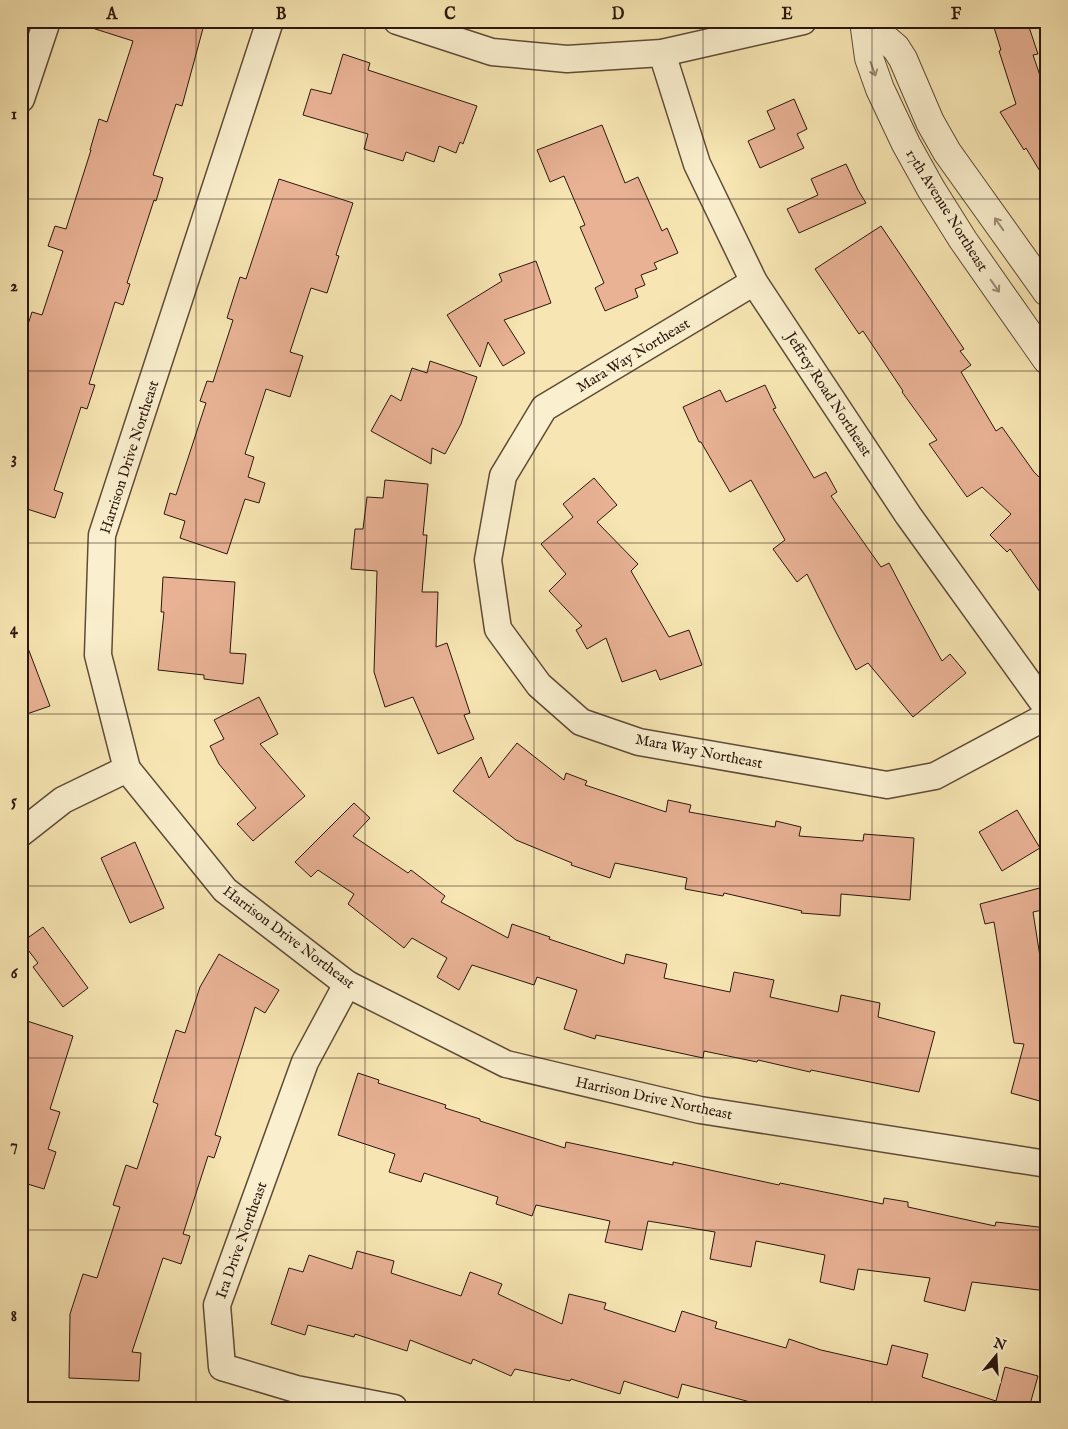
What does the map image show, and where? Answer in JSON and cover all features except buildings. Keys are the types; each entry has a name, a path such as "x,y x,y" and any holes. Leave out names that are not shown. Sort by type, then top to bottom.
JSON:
{"street":[{"path":"21,99 46,21"},
{"name":"Harrison Drive Northeast","path":"270,21 102,535 98,655 128,769 225,890 348,984 506,1064 700,1110 1047,1164"},
{"path":"397,21 492,52 567,60 662,53 802,21"},
{"name":"17th Avenue Northeast","path":"864,21 869,58 880,89 930,189 963,240 1047,360"},
{"name":"17th Avenue Northeast","path":"871,21 882,36 896,48 903,59 930,122 947,152 1047,292"},
{"name":"Jeffrey Road Northeast","path":"662,53 697,164 754,282 908,515 1047,708"},
{"name":"Mara Way Northeast","path":"754,282 544,408 503,476 488,560 498,629 539,685 582,722 639,742 887,784 935,776 1047,716"},
{"path":"21,833 63,800 128,769"},
{"name":"Ira Drive Northeast","path":"348,984 305,1062 217,1305 222,1367 296,1389 394,1408"}]}
